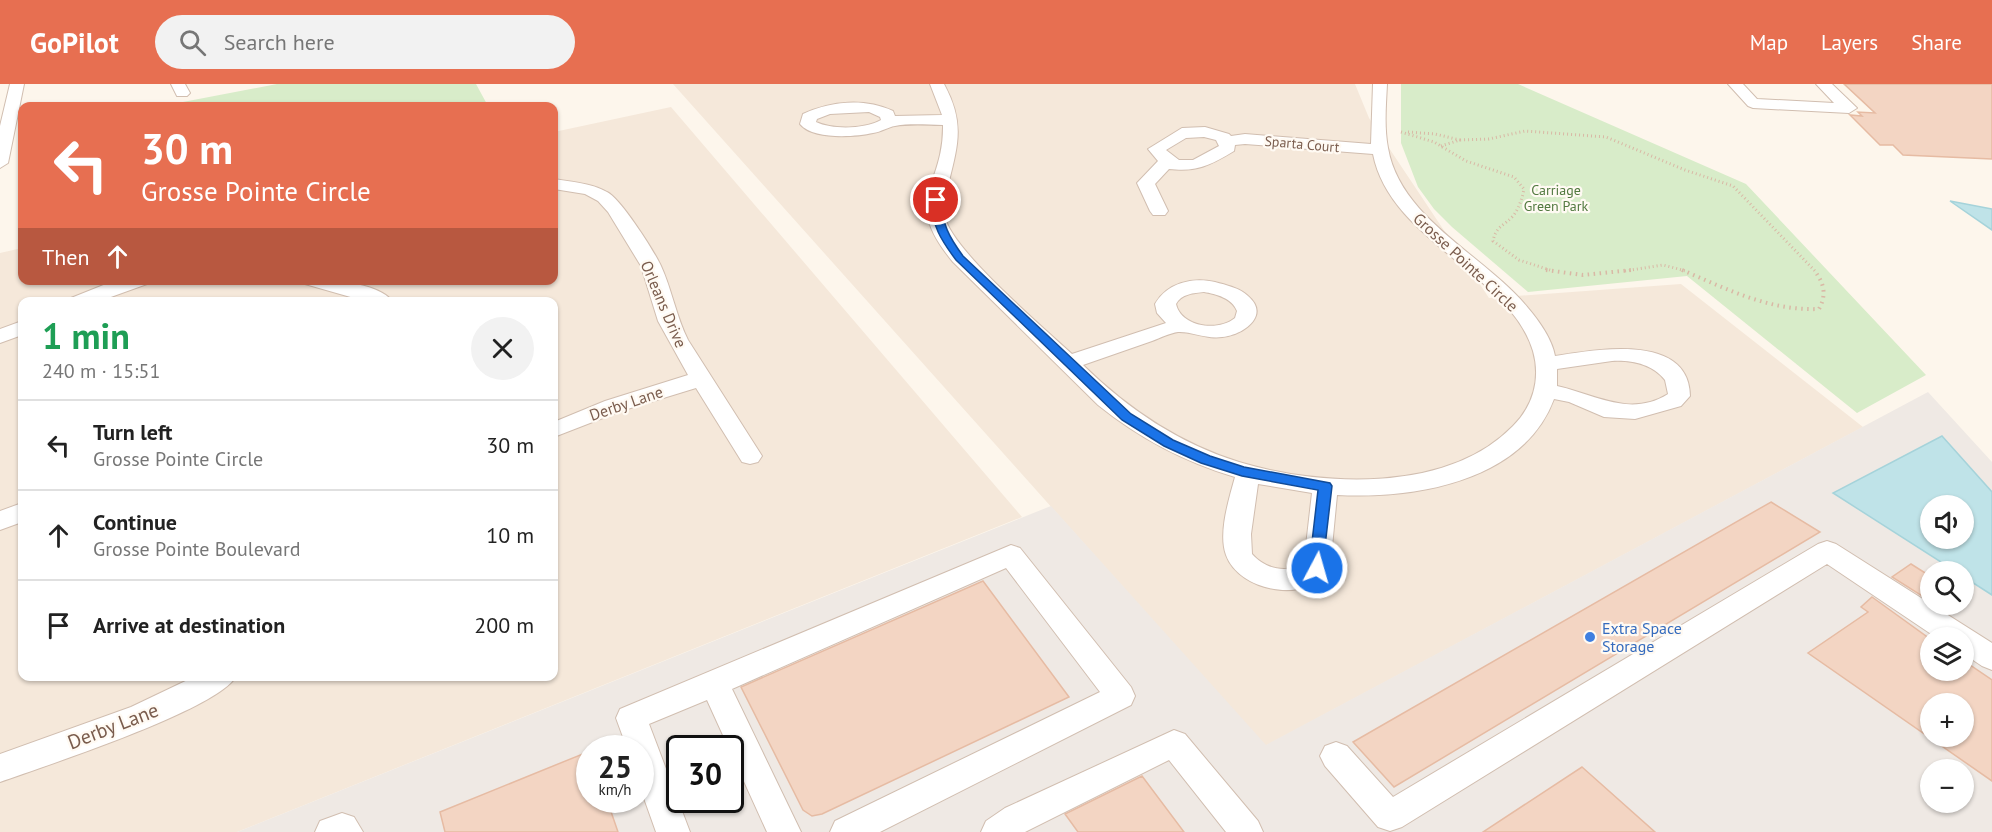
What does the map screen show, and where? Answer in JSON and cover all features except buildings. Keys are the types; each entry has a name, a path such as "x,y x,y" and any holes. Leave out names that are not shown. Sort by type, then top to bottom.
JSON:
{"street":[{"path":"0,163 17,84"},
{"path":"890,121 951,120 946,99 937,84"},
{"name":"Grosse Pointe Circle","path":"951,120 953,133 936,200 936,219 943,236 960,258 1127,417 1168,443 1205,459 1248,473 1325,486 1376,487 1437,479 1498,453 1517,438 1534,419 1544,402 1546,364 1544,351 1529,324 1515,306 1426,227 1401,198 1384,169 1378,150 1380,84"},
{"path":"1735,84 1753,103 1849,108 1823,84"},
{"name":"Sparta Court","path":"1169,163 1155,149 1182,133 1205,132 1223,137 1225,142 1245,139 1378,150"},
{"path":"1160,211 1146,183 1163,165 1169,163 1179,167 1200,165 1228,148 1225,142"},
{"name":"Orleans Drive","path":"558,185 590,190 604,197 615,209 651,266 668,321 700,379 750,456"},
{"path":"90,297 122,285"},
{"path":"331,285 375,297"},
{"path":"1068,363 1179,325"},
{"path":"0,337 18,329"},
{"path":"1545,390 1576,397 1604,410 1635,412 1673,401 1679,396 1681,388 1677,379 1657,363 1629,354 1546,364"},
{"name":"Derby Lane","path":"558,427 613,406 700,379"},
{"path":"1248,473 1241,500 1238,552 1244,562 1255,571 1283,579 1302,577 1317,568 1325,486"},
{"path":"0,521 18,514"},
{"path":"1336,756 1390,816 1827,551 1944,627"},
{"path":"674,832 631,718 715,684 1011,555 1120,696 847,832"},
{"path":"1974,647 1992,658"},
{"name":"Derby Lane","path":"0,768 148,714 212,681"},
{"path":"715,684 784,832"},
{"path":"998,832 1017,819 1174,743 1246,832"},
{"path":"332,832 342,828 346,832"}],"path":[{"path":"1525,131 1550,131 1606,137 1685,170 1733,186 1816,272 1825,285 1825,299 1819,309 1800,311 1781,308 1670,265 1656,264 1616,273 1582,276 1555,273 1504,253 1492,241 1495,231 1512,220 1521,206 1524,189 1514,177 1466,161 1441,146 1401,132 1435,134 1460,140 1474,141 1525,131"},
{"path":"1441,146 1460,140"}],"shaded area":[{"path":"673,84 1355,84 1369,118 1489,298 1681,284 1863,427 1265,746"},
{"path":"671,107 1022,517 237,832 0,832 0,253 18,249 18,285 558,285 558,131"},
{"path":"1928,392 1992,462 1992,832 237,832 1051,506 1266,745"}],"green space":[{"path":"277,84 476,84 486,102 183,102"},
{"name":"Carriage Green Park","path":"1401,84 1518,84 1746,184 1926,375 1857,413 1687,276 1528,292 1452,227 1434,209 1418,187 1401,143"}],"water":[{"path":"1950,201 1992,209 1992,230"},
{"path":"1942,436 1992,492 1992,595 1974,583 1974,561 1939,561 1921,549 1974,549 1974,495 1920,495 1920,549 1833,493"}],"place":[{"name":"Extra Space Storage","path":"1590,637"}],"route":[{"path":"936,200 936,219 943,236 960,258 1106,400 1127,417 1168,443 1242,472 1325,486 1317,568"}]}
